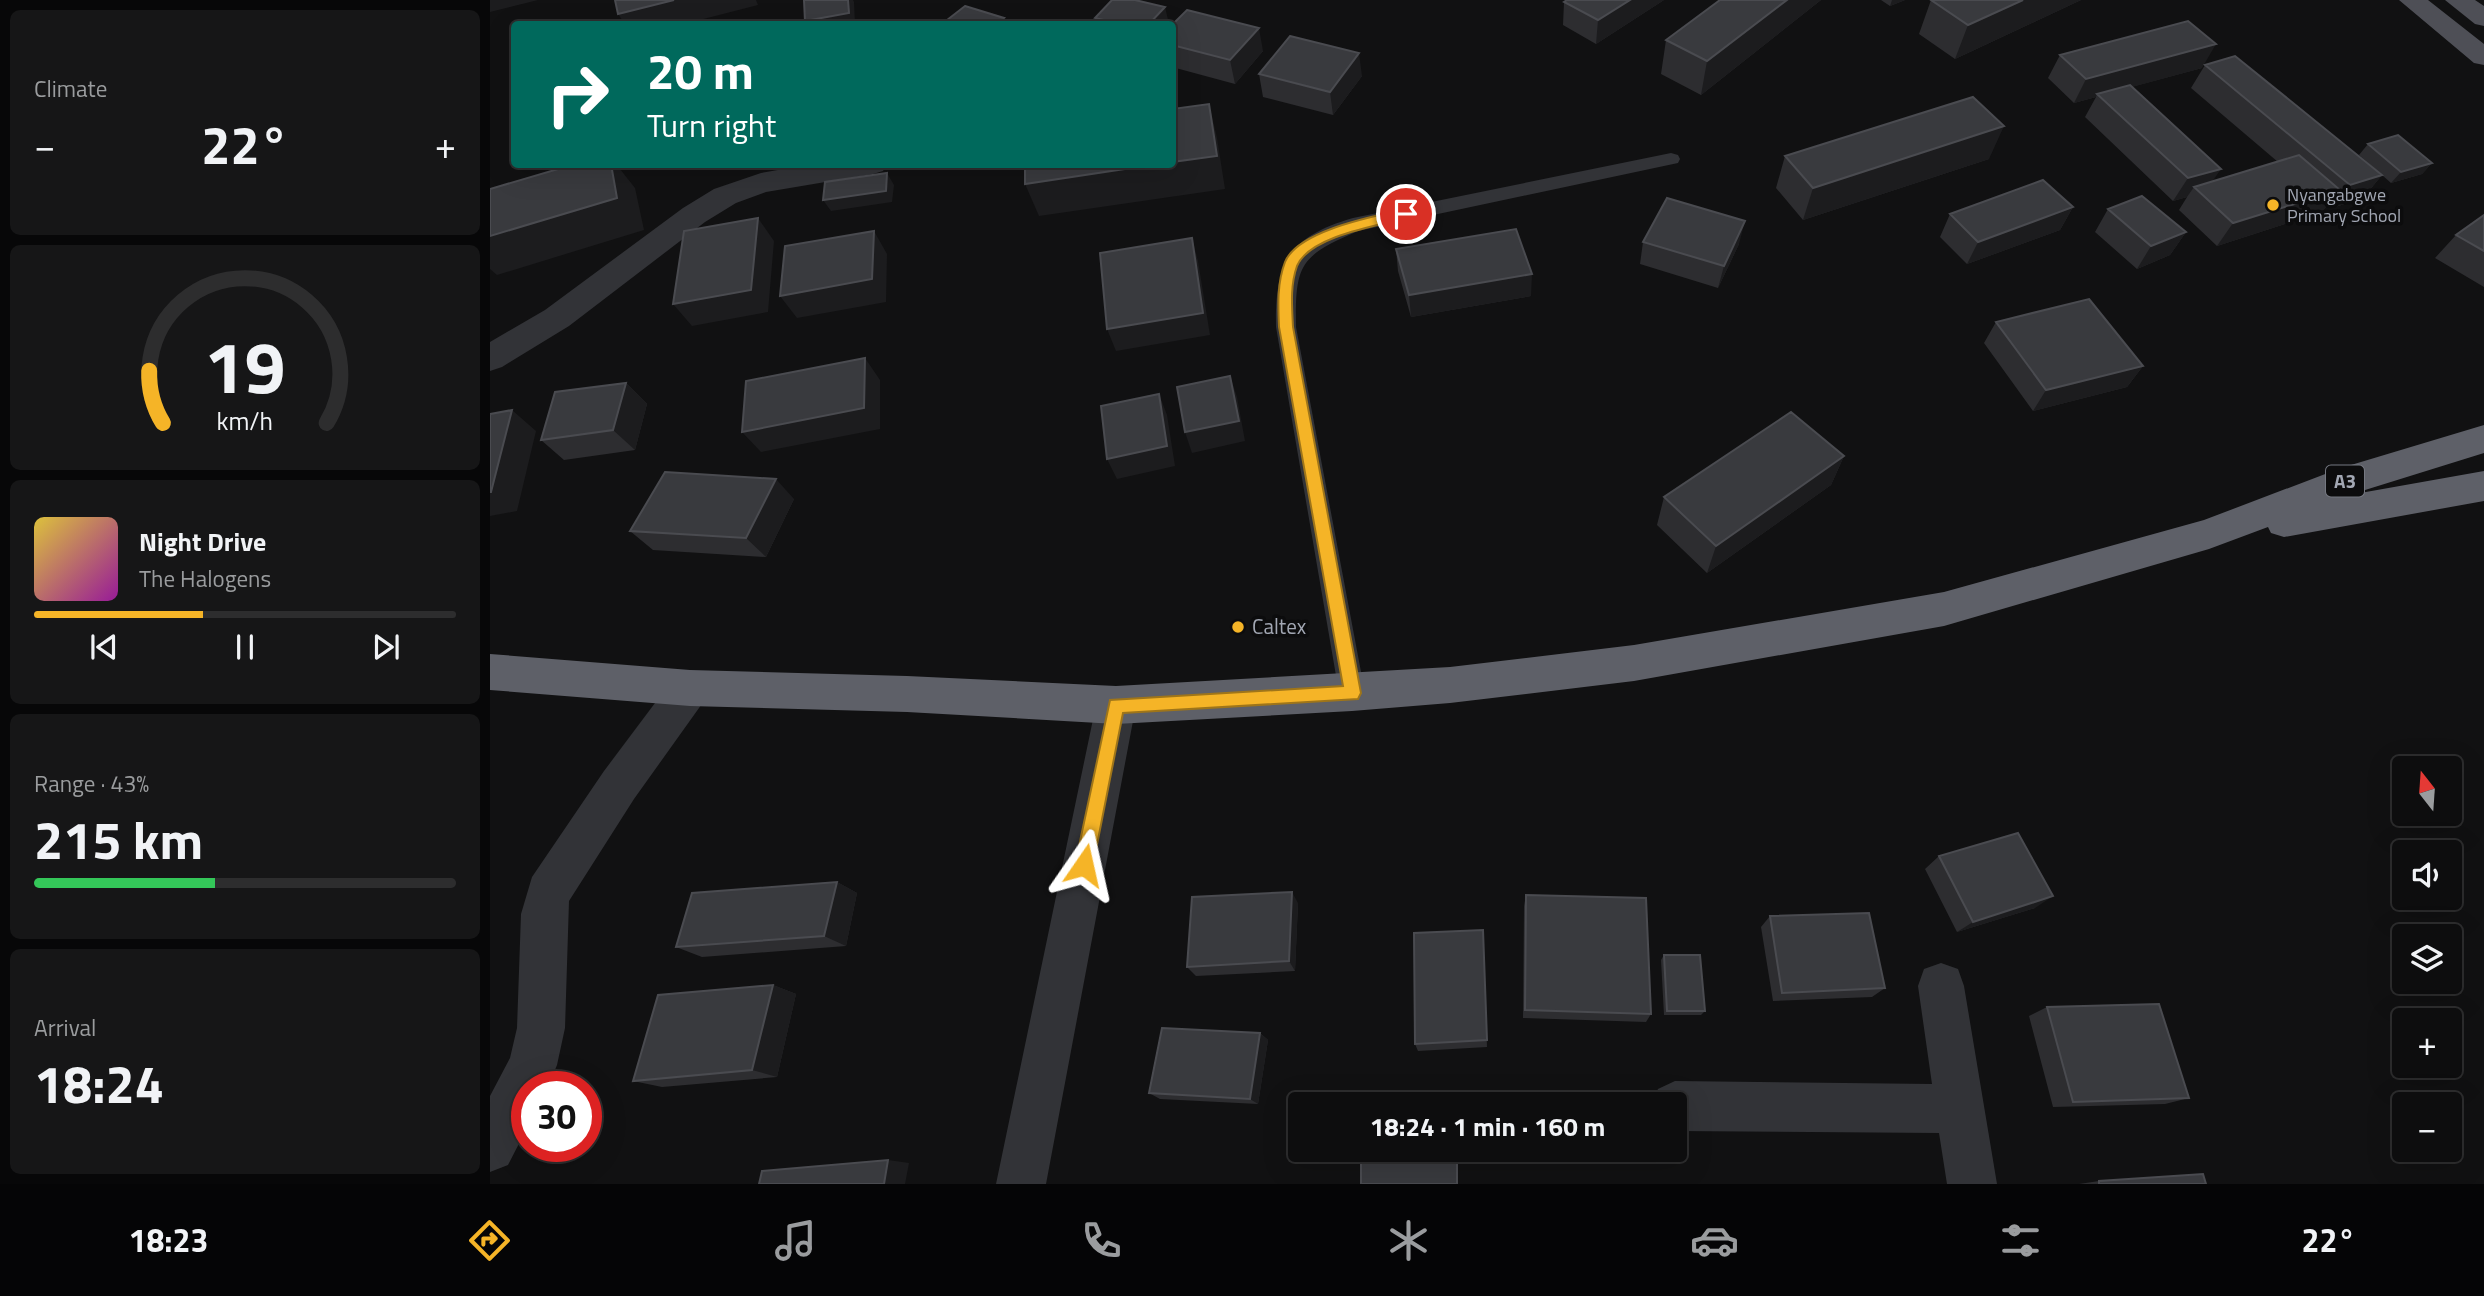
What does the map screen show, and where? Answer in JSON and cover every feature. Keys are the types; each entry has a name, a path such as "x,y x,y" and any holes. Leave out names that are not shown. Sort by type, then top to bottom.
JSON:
{"highway":[{"name":"A3","path":"490,672 690,688 907,694 1116,705 1352,693 1450,685 1634,663 1944,609 2209,534 2354,478 2484,439"},
{"name":"A3","path":"2209,534 2368,509 2484,486"}],"main road":[{"path":"2412,0 2484,57"},
{"path":"2458,0 2484,18"}],"street":[{"path":"490,358 557,318 694,215 725,196 761,183 849,168"},
{"path":"490,1147 533,1065 541,1028 544,914 548,893 619,785 690,688"},
{"path":"1021,1184 1116,705"},
{"path":"1941,986 1972,1184"},
{"path":"1687,1106 1959,1109"}],"lane":[{"path":"1352,693 1286,327 1284,292 1292,261 1317,240 1353,225 1671,159"}],"building":[{"path":"615,0 674,0 618,14"},
{"path":"804,0 848,0 849,13 805,21"},
{"path":"1112,0 1135,0 1165,7 1152,21 1108,21 1095,18"},
{"path":"1630,0 1598,20 1564,2"},
{"path":"1720,0 1787,0 1707,61 1666,40"},
{"path":"1931,0 2023,0 1968,25"},
{"path":"965,6 1004,18 1000,21 946,21"},
{"path":"1187,10 1259,28 1230,60 1176,46 1176,21"},
{"path":"2188,21 2216,44 2086,79 2060,55"},
{"path":"1290,36 1359,53 1330,92 1259,74"},
{"path":"2235,56 2382,175 2350,185 2205,65"},
{"path":"2130,85 2221,169 2188,178 2097,94"},
{"path":"1973,97 2004,126 1813,188 1785,156"},
{"path":"1209,104 1217,156 1176,161 1176,108"},
{"path":"2398,135 2432,163 2401,172 2368,144"},
{"path":"2299,155 2340,190 2233,223 2194,187"},
{"path":"561,168 612,168 617,198 490,236 490,189"},
{"path":"1025,168 1131,168 1025,184"},
{"path":"887,173 886,191 823,200 825,182"},
{"path":"2043,180 2073,207 1978,242 1950,214"},
{"path":"2142,196 2186,232 2151,246 2108,209"},
{"path":"1667,198 1745,221 1724,266 1643,242"},
{"path":"2484,215 2484,251 2456,235"},
{"path":"758,218 751,290 673,304 684,231"},
{"path":"1516,229 1532,274 1409,295 1396,249"},
{"path":"874,231 872,279 780,296 785,246"},
{"path":"1192,238 1203,313 1107,329 1100,253"},
{"path":"2089,299 2143,366 2046,390 1996,322"},
{"path":"865,358 864,408 742,432 746,381"},
{"path":"1230,376 1239,421 1185,432 1177,387"},
{"path":"626,383 613,430 541,440 555,392"},
{"path":"1159,394 1167,446 1107,459 1101,406"},
{"path":"512,410 491,492 490,492 490,414"},
{"path":"1791,412 1844,456 1716,546 1664,497"},
{"path":"665,472 776,479 746,538 630,531"},
{"path":"2018,833 2053,896 1973,922 1939,856"},
{"path":"837,882 824,936 676,947 692,893"},
{"path":"1292,892 1289,961 1187,967 1192,897"},
{"path":"1526,895 1646,898 1651,1014 1525,1010"},
{"path":"1869,913 1885,988 1782,993 1770,916"},
{"path":"1483,930 1487,1040 1415,1044 1414,933"},
{"path":"1664,955 1700,955 1705,1011 1667,1011"},
{"path":"773,985 752,1070 633,1081 658,995"},
{"path":"2159,1004 2189,1098 2073,1102 2047,1007"},
{"path":"1162,1028 1260,1033 1250,1099 1149,1093"},
{"path":"888,1160 884,1184 759,1184 762,1171"},
{"path":"1361,1162 1457,1162 1457,1184 1361,1184"},
{"path":"2203,1174 2206,1184 2099,1184 2099,1181"}],"place":[{"name":"Nyangabgwe Primary School","path":"2273,205"},
{"name":"Caltex","path":"1238,627"}],"route":[{"path":"1084,865 1116,705 1352,693 1286,327 1284,292 1292,261 1317,240 1353,225 1406,214"}]}
